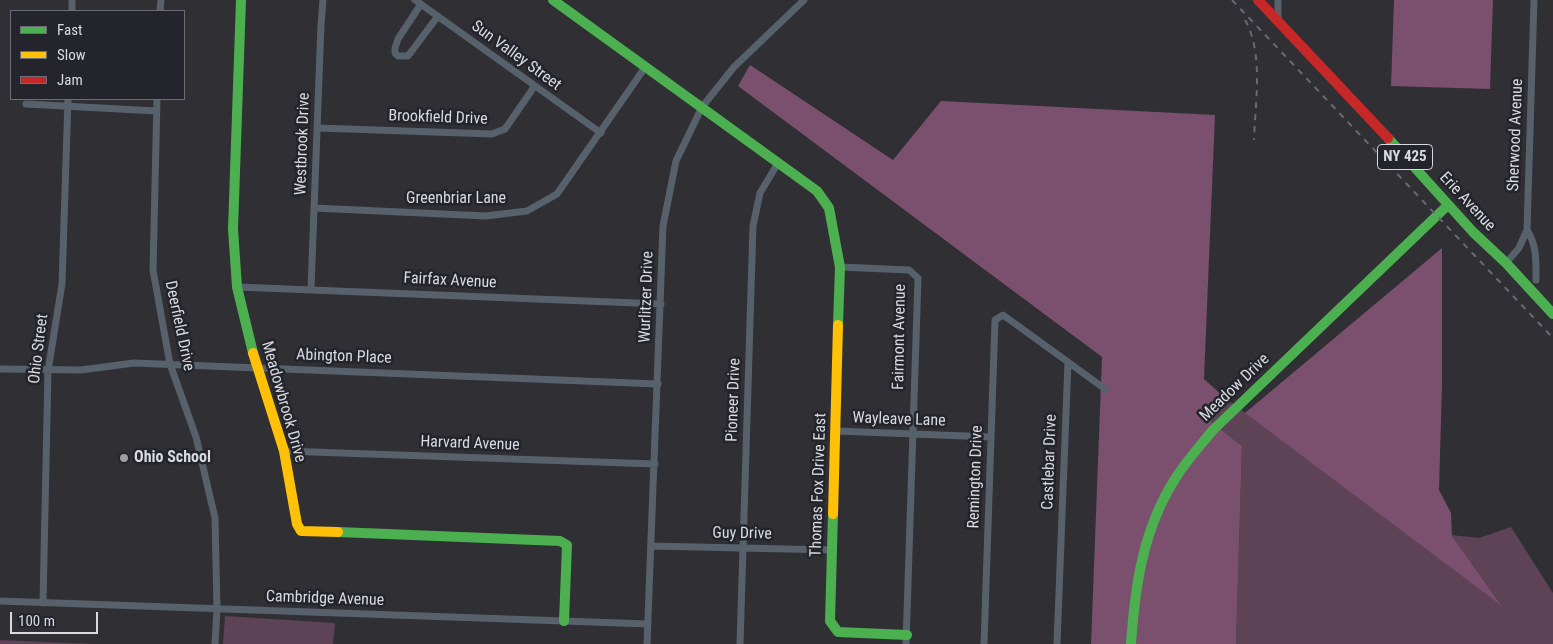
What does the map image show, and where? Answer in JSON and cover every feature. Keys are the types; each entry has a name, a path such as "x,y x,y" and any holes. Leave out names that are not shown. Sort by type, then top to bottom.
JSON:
{"street":[{"name":"Meadowbrook Drive","path":"241,0 233,229 236,287 257,367 284,450 297,524 301,531 560,541 567,545 564,621"},
{"name":"Westbrook Drive","path":"311,289 318,128 320,25 323,0"},
{"path":"553,0 817,191 829,208 840,267"},
{"name":"Wurlitzer Drive","path":"647,644 662,304 663,226 676,161 702,108 734,68 804,0"},
{"name":"Erie Avenue","path":"1258,0 1370,119 1448,206 1506,263 1553,314"},
{"path":"1278,0 1278,21"},
{"name":"Sherwood Avenue","path":"1506,263 1519,248 1527,230 1534,0"},
{"path":"418,2 396,43 395,53 398,56 408,56 438,16"},
{"name":"Sun Valley Street","path":"418,2 601,134"},
{"name":"Greenbriar Lane","path":"314,208 486,216 528,211 557,194 601,134 646,66"},
{"name":"Brookfield Drive","path":"318,128 492,134 505,129 534,87"},
{"name":"Deerfield Drive","path":"157,100 153,270 170,364 196,437 215,518 217,609 215,644"},
{"path":"26,104 68,102 157,111"},
{"name":"Ohio Street","path":"43,603 48,371 62,284 68,102"},
{"name":"Pioneer Drive","path":"740,644 753,226 760,193 778,163"},
{"name":"Meadow Drive","path":"1131,644 1134,600 1141,556 1160,505 1181,468 1213,430 1448,206"},
{"path":"1527,230 1535,246 1536,280"},
{"name":"Thomas Fox Drive East","path":"840,267 830,621 838,632 906,639"},
{"name":"Fairmont Avenue","path":"840,267 909,270 918,278 906,639"},
{"name":"Fairfax Avenue","path":"236,287 662,304"},
{"name":"Remington Drive","path":"984,644 995,320 1003,315 1068,362"},
{"path":"1068,362 1105,389"},
{"name":"Castlebar Drive","path":"1057,644 1068,362"},
{"name":"Abington Place","path":"0,369 81,370 134,363 658,384"},
{"name":"Wayleave Lane","path":"836,431 991,437"},
{"name":"Harvard Avenue","path":"284,450 655,464"},
{"name":"Guy Drive","path":"651,546 832,550"},
{"name":"Cambridge Avenue","path":"0,601 648,624"}],"shaded area":[{"path":"1394,0 1493,0 1490,89 1391,86"},
{"path":"750,65 893,160 941,101 1215,115 1204,379 1224,397 1206,418 1242,446 1236,644 1091,644 1102,357 738,86"},
{"path":"1442,248 1442,385 1439,490 1451,513 1452,536 1502,606 1245,413"},
{"path":"1224,397 1501,604 1451,535 1479,538 1511,527 1553,593 1553,644 1236,644 1242,446 1206,418"},
{"path":"225,616 335,623 333,644 223,644"},
{"path":"0,640 96,644 0,644"}],"railway":[{"path":"1232,0 1553,338"},
{"path":"1245,20 1255,48 1257,95 1254,140"}],"traffic: fast":[{"path":"241,0 233,229 237,287 253,353"},
{"path":"553,0 817,191 829,208 840,267 838,325"},
{"path":"1388,138 1473,232 1506,263 1553,314"},
{"path":"1131,644 1142,558 1155,518 1164,498 1184,466 1213,430 1448,205"},
{"path":"833,514 830,621 838,632 907,635"},
{"path":"338,532 560,541 567,545 564,621"}],"traffic: slow":[{"path":"833,514 838,325"},
{"path":"253,353 284,451 297,524 301,531 338,532"}],"traffic: jam":[{"path":"1258,0 1388,138"}],"place":[{"name":"Ohio School","path":"124,458"}]}
